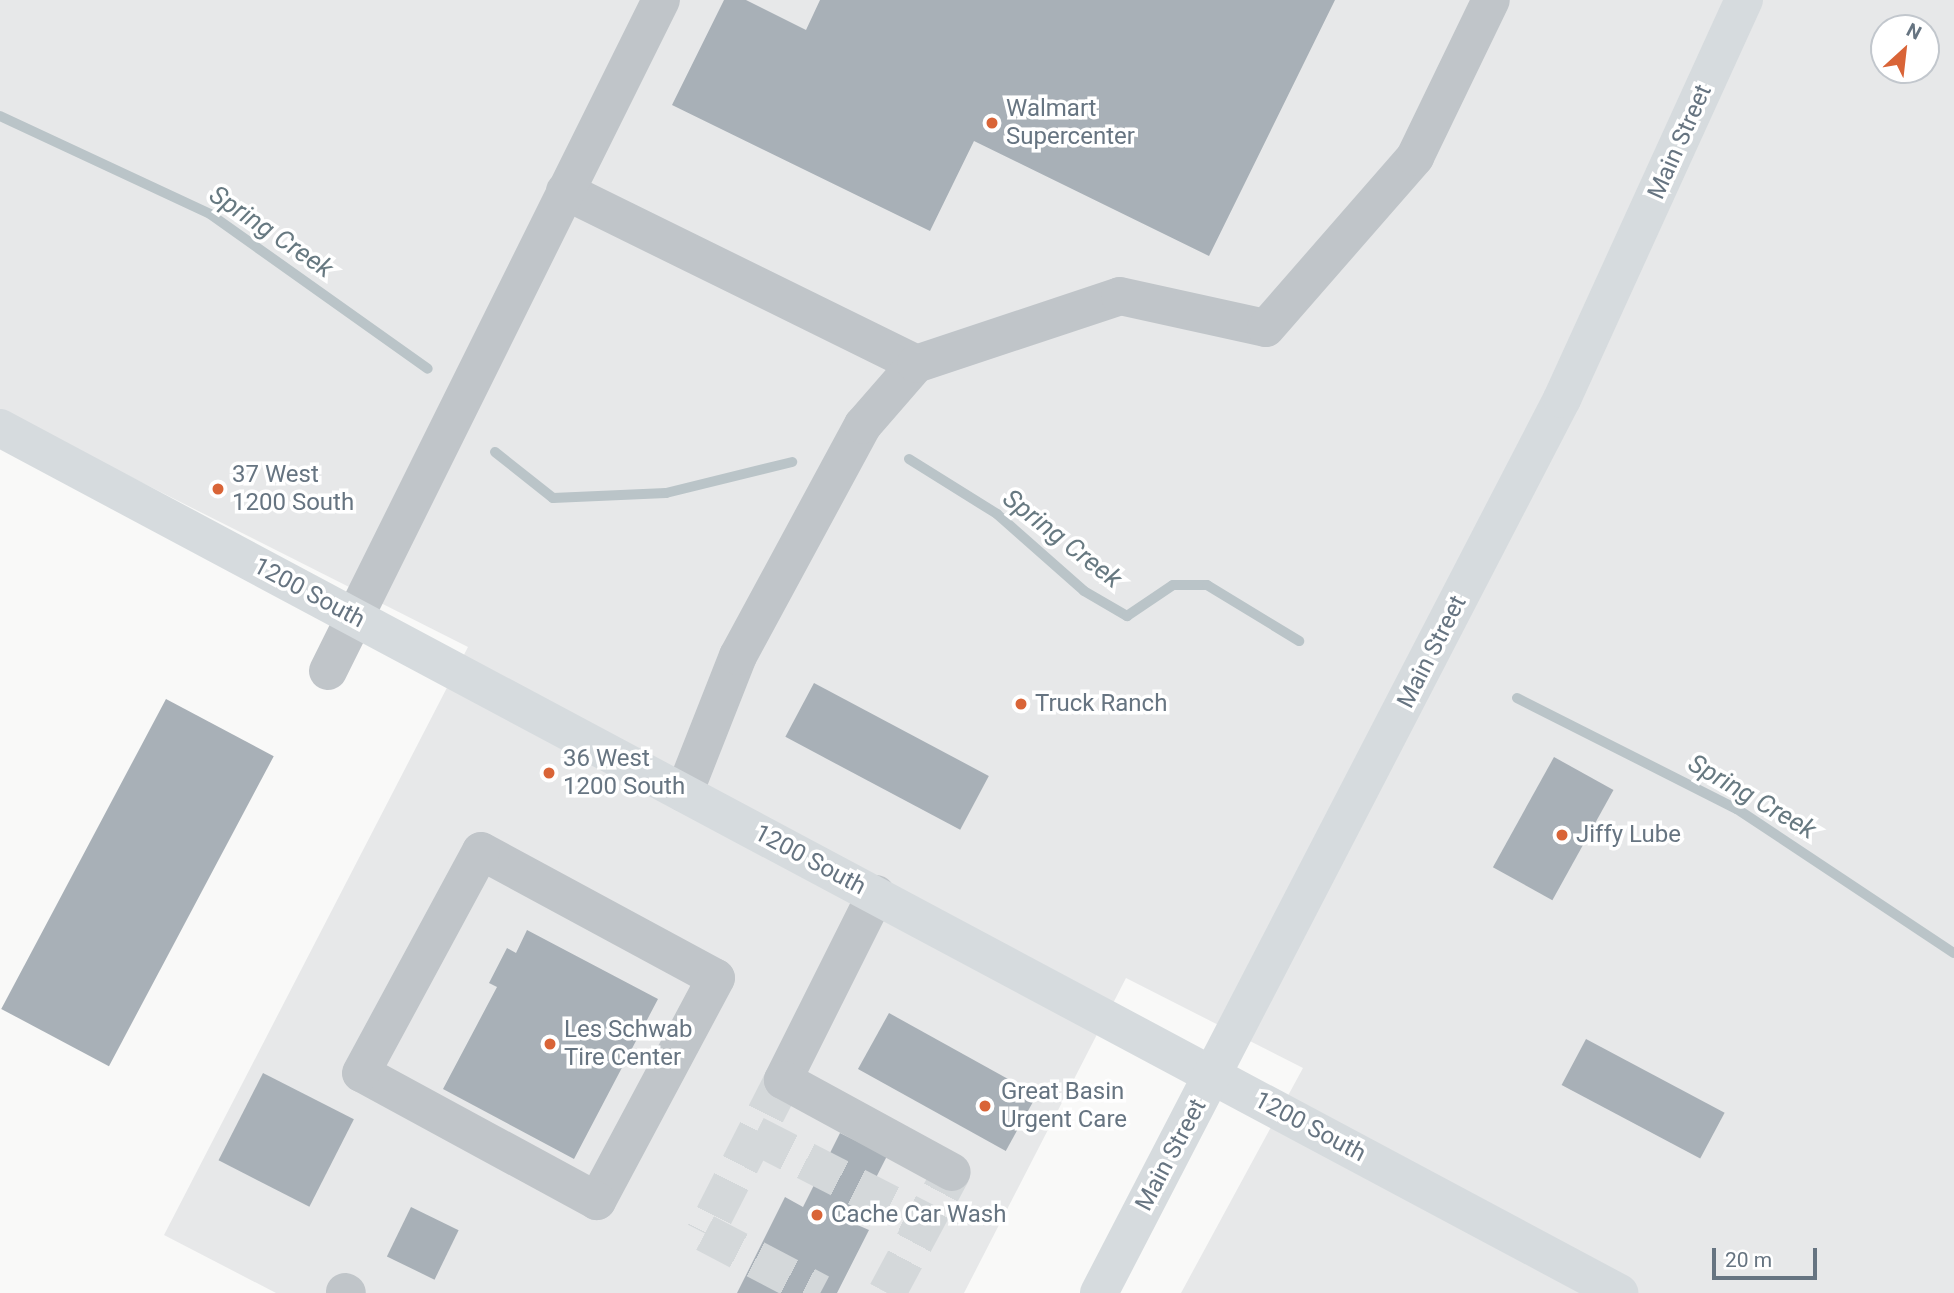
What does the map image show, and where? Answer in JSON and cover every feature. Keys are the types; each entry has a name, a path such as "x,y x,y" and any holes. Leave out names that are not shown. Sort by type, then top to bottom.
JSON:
{"main road":[{"name":"Main Street","path":"1099,1293 1562,399 1744,0"},
{"name":"1200 South","path":"0,428 1213,1074 1608,1291"}],"lane":[{"path":"328,671 661,0"},
{"path":"684,793 738,656 863,425 916,364 1120,296 1266,328 1415,158 1490,0"},
{"path":"565,191 916,364"},
{"path":"481,851 716,978 597,1201 361,1073 481,851"},
{"path":"876,894 783,1080 952,1172"}],"shaded area":[{"path":"0,0 1954,0 1954,1293 1181,1293 1303,1068 1126,978 964,1293 276,1293 164,1235 468,647 0,411"}],"building":[{"name":"Walmart Supercenter","path":"724,0 746,0 806,30 820,0 1335,0 1209,256 974,141 930,231 672,105"},
{"path":"814,683 989,776 960,830 785,737"},
{"path":"166,699 274,756 109,1066 1,1009"},
{"path":"1554,757 1613,790 1552,900 1493,867"},
{"name":"Les Schwab Tire Center","path":"527,930 658,999 574,1159 443,1089 497,987 489,983 507,948 516,953"},
{"path":"889,1013 1037,1095 1006,1151 858,1069"},
{"path":"1586,1039 1725,1113 1700,1159 1562,1085"},
{"path":"263,1073 354,1119 309,1207 219,1160"},
{"name":"Cache Car Wash","path":"840,1133 887,1156 853,1223 869,1230 837,1293 737,1293 785,1197 803,1207"},
{"path":"411,1207 459,1230 435,1280 387,1256"}],"waterway":[{"name":"Spring Creek","path":"0,116 210,214 428,369"},
{"name":"Spring Creek","path":"495,452 553,498 666,493 792,462"},
{"name":"Spring Creek","path":"909,459 997,514 1084,591 1127,616 1173,585 1207,585 1299,641"},
{"name":"Spring Creek","path":"1517,698 1737,809 1954,953"}],"tunnel":[{"path":"783,1080 705,1233 820,1293"},
{"path":"755,1135 925,1222"},
{"path":"887,1293 952,1172"}],"place":[{"name":"Walmart Supercenter","path":"992,123"},
{"name":"37 West 1200 South","path":"218,489"},
{"name":"Truck Ranch","path":"1021,704"},
{"name":"36 West 1200 South","path":"549,773"},
{"name":"Jiffy Lube","path":"1562,835"},
{"name":"Les Schwab Tire Center","path":"550,1044"},
{"name":"Great Basin Urgent Care","path":"985,1106"},
{"name":"Cache Car Wash","path":"817,1215"}]}
